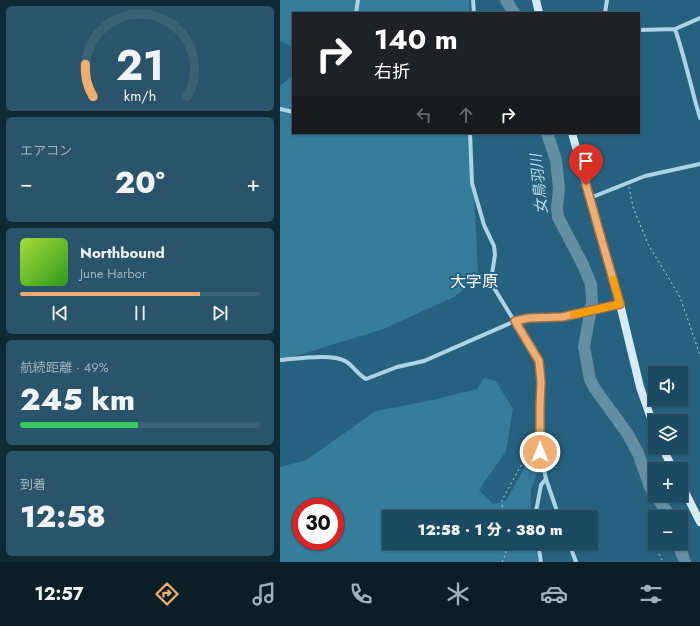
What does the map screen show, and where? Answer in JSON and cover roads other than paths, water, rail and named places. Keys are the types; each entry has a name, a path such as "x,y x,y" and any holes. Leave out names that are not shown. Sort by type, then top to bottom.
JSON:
{"main road":[{"path":"536,0 539,12"},
{"path":"572,134 617,305 640,387 649,414"},
{"path":"688,498 700,522"}],"street":[{"path":"356,12 358,0"},
{"path":"473,0 474,12"},
{"path":"605,12 607,0"},
{"path":"640,30 675,29 700,18"},
{"path":"675,29 683,51 700,118"},
{"path":"280,109 292,112"},
{"path":"470,134 472,183 484,225 494,246 495,255 491,280 494,288 539,361 541,382 540,452 546,479 557,510"},
{"path":"590,198 645,176 700,164"},
{"path":"280,360 332,357 346,362 366,379 397,367 424,361 515,321 529,318 562,317 617,305"},
{"path":"536,510 541,485 546,479"},
{"path":"539,550 541,562"},
{"path":"572,550 576,562"}],"waterway":[{"name":"女鳥羽川","path":"506,0 513,12"},
{"name":"女鳥羽川","path":"547,134 556,160 559,189 557,208 558,217 583,265 591,284 592,302 584,347 590,379 595,389 627,433 638,453 648,481"},
{"name":"女鳥羽川","path":"660,502 666,510"},
{"name":"女鳥羽川","path":"681,550 685,562"}],"district":[{"name":"大字原","path":"474,281"}]}
